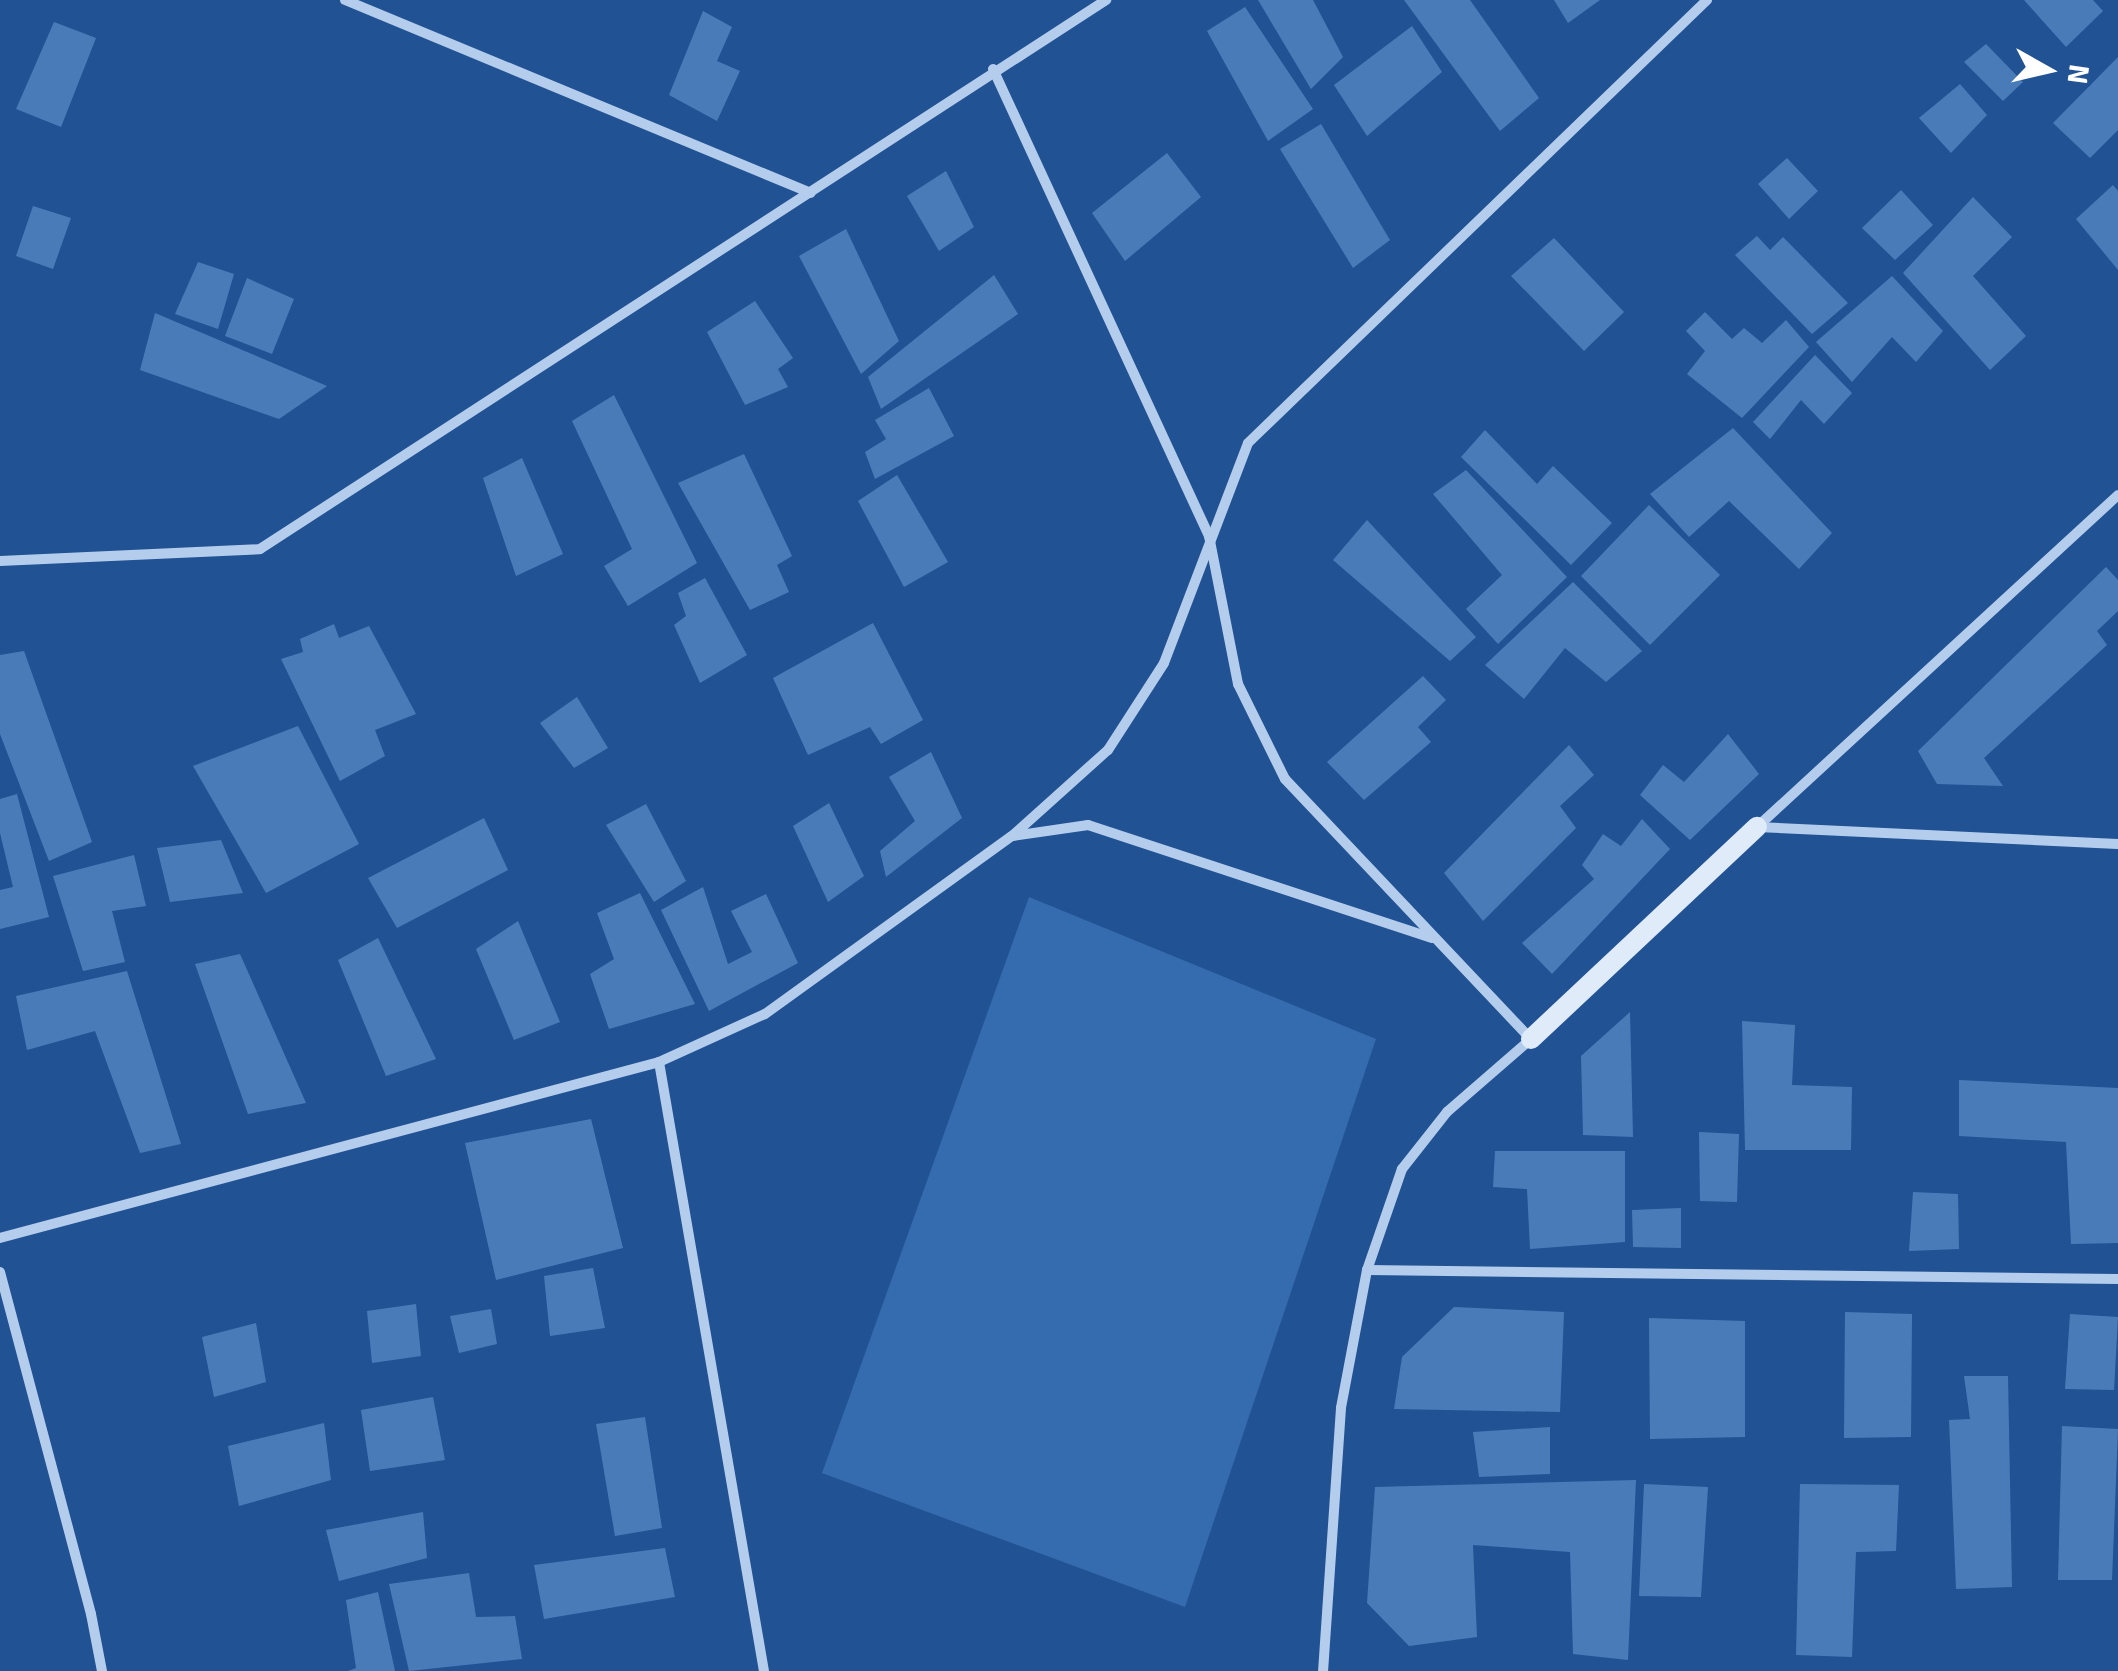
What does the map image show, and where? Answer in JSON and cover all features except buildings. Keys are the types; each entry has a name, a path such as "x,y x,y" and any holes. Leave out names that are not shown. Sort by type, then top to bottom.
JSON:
{"street":[{"path":"346,0 811,194"},
{"path":"0,561 260,548 811,194 993,69 1106,0"},
{"path":"0,1238 659,1062 765,1014 1012,836 1108,750 1164,662 1248,442 1707,0"},
{"path":"993,69 1209,536 1238,684 1285,780 1531,1039"},
{"path":"1323,1671 1341,1408 1367,1270 1402,1169 1447,1112 1531,1039 2118,495"},
{"path":"1012,836 1088,826 1434,938"},
{"path":"1757,827 2118,844"},
{"path":"659,1062 764,1671"},
{"path":"1367,1270 2118,1279"},
{"path":"0,1272 92,1614 102,1671"}],"shaded area":[{"path":"1029,897 1376,1039 1185,1607 822,1473"}]}
